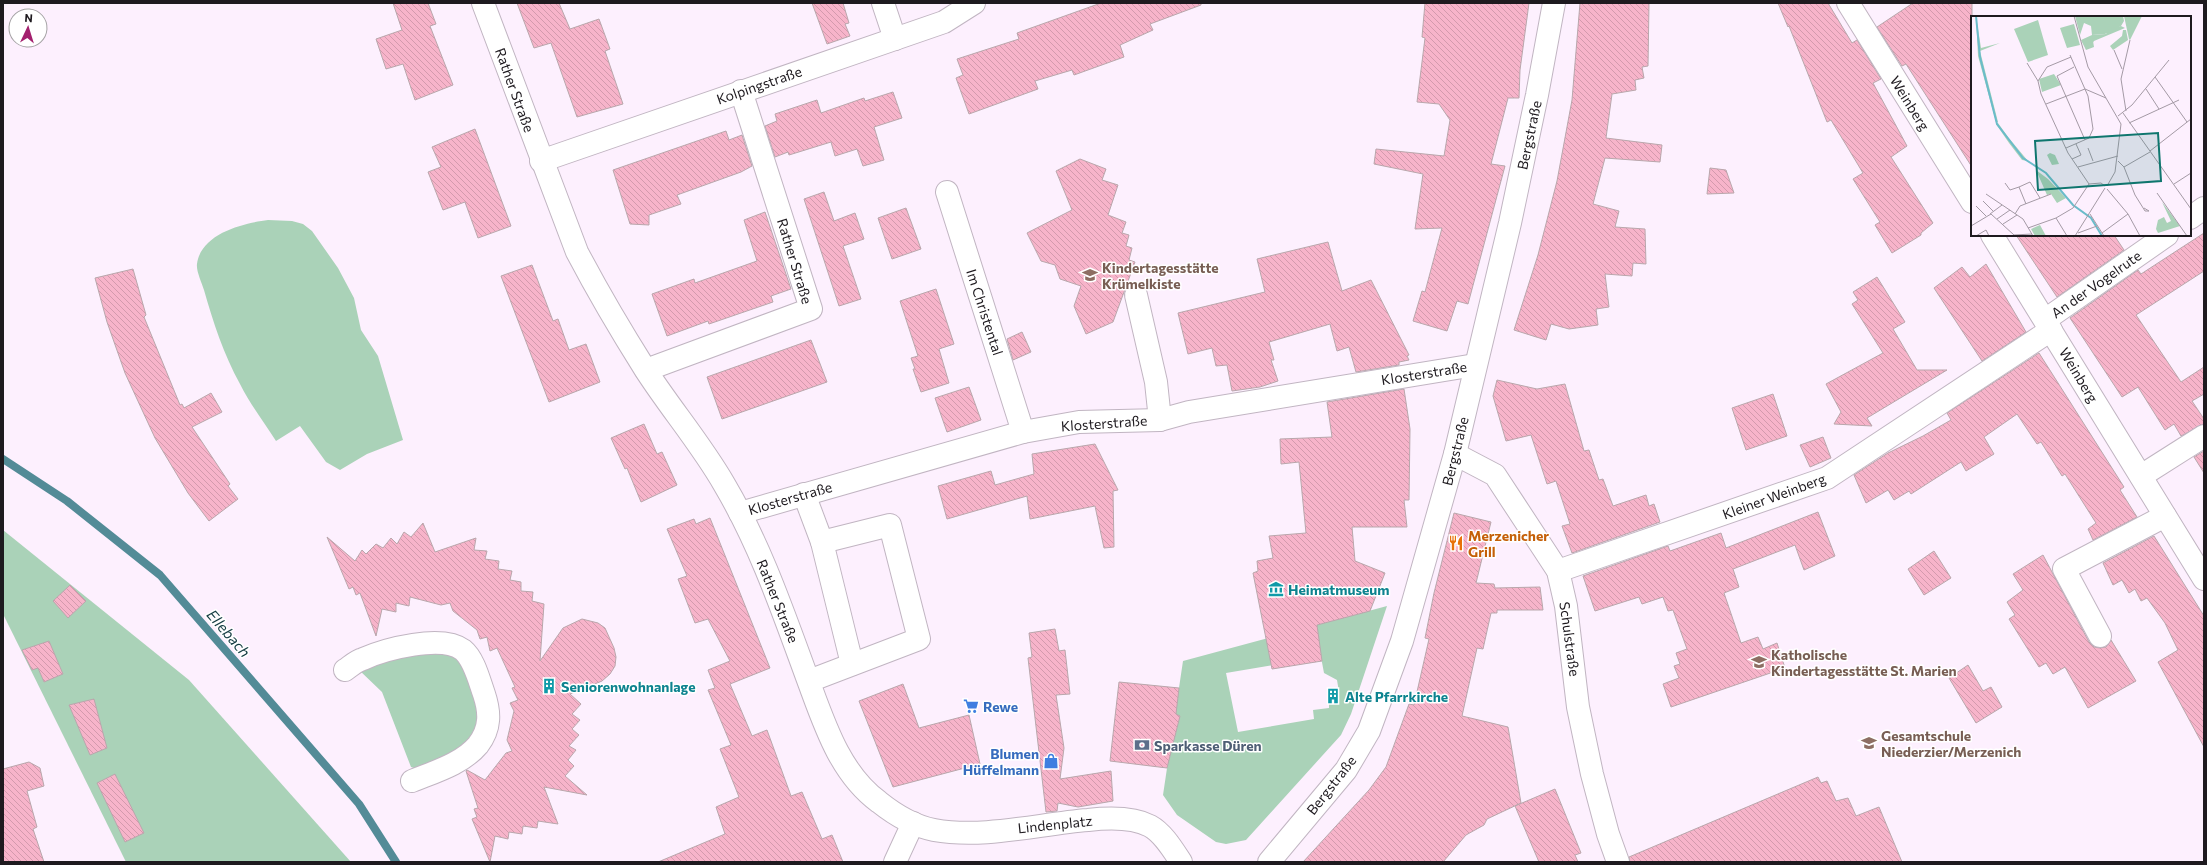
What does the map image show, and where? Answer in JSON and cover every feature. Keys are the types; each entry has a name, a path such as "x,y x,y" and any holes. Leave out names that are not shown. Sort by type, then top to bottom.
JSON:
{"street":[{"name":"Rather Straße","path":"483,3 541,161 577,252 598,291 646,370 723,482 740,513 774,585 822,716 853,778 878,802 912,823"},
{"path":"883,3 895,39"},
{"name":"Kolpingstraße","path":"541,161 944,22 974,3"},
{"name":"Bergstraße","path":"1268,862 1346,770 1369,731 1402,641 1455,454 1510,223 1538,95 1554,3"},
{"name":"Weinberg","path":"1848,3 1971,200"},
{"name":"Rather Straße","path":"646,370 811,309 741,91"},
{"name":"Im Christental","path":"947,192 1023,432"},
{"path":"2191,217 2204,208"},
{"name":"Weinberg","path":"1993,236 2204,579"},
{"name":"An der Vogelrute","path":"2048,325 2166,236"},
{"path":"1136,294 1156,382 1160,420"},
{"name":"Kleiner Weinberg","path":"1558,571 1828,478 2048,325"},
{"name":"Klosterstraße","path":"740,513 1023,432 1079,422 1160,420 1189,412 1475,365"},
{"path":"2141,476 2204,436"},
{"name":"Schulstraße","path":"1455,454 1495,475 1558,571 1566,606 1578,707 1592,774 1608,834 1618,862"},
{"path":"804,494 822,542 852,664"},
{"path":"2100,636 2064,569 2166,516"},
{"path":"809,681 918,638 890,525 822,542"},
{"path":"345,670 362,659 407,644 451,645 462,650 469,657 488,707 490,720 484,735 477,746 454,763 412,781"},
{"name":"Lindenplatz","path":"912,823 932,830 978,832 1095,819 1136,822 1150,826 1163,837 1181,862"},
{"path":"895,862 912,823"}],"green space":[{"path":"268,220 292,221 303,224 312,231 338,268 354,298 361,330 378,356 403,440 367,454 340,470 326,462 300,426 276,441 248,399 234,373 215,326 198,273 197,264 200,253 206,244 215,237 236,227"},
{"path":"3,530 189,680 351,862 126,862 3,614"},
{"path":"1387,606 1351,714 1341,735 1246,840 1226,844 1216,842 1177,815 1163,795 1183,661","holes":["1321,657 1324,673 1337,680 1339,692 1329,702 1329,708 1313,710 1314,719 1238,732 1226,673"]},
{"path":"402,652 459,653 484,716 470,740 454,753 417,769 411,767 382,692 358,669"}],"building":[{"path":"393,3 428,3 436,24 430,26 453,85 415,100 403,64 386,69 376,39 402,30"},
{"path":"517,3 559,3 570,29 599,19 610,49 605,51 623,104 577,117 551,43 534,48"},
{"path":"812,3 843,3 849,23 845,24 850,36 827,44"},
{"path":"1101,3 1201,3 1201,5 1150,24 1153,30 1120,45 1124,57 1074,75 1072,70 1035,81 1038,89 969,114 956,78 963,75 957,59 1019,39 1017,33"},
{"path":"1425,3 1529,3 1520,70 1519,98 1508,98 1491,164 1505,166 1468,304 1457,301 1447,331 1413,321 1422,291 1425,292 1442,228 1415,229 1423,174 1374,164 1376,149 1444,156 1450,120 1439,104 1417,102 1425,38 1422,37"},
{"path":"1580,3 1649,3 1648,66 1642,67 1644,78 1635,80 1636,90 1612,94 1606,138 1662,145 1660,162 1605,158 1593,204 1619,211 1615,227 1645,229 1646,264 1633,263 1632,276 1605,274 1609,307 1596,309 1598,325 1569,329 1551,324 1546,340 1514,330 1538,255 1557,181 1572,100"},
{"path":"1778,3 1828,3 1852,43 1857,40 1881,79 1873,83 1907,146 1891,157 1933,223 1921,233 1921,235 1892,253 1875,225 1880,222 1853,179 1863,173 1831,120 1827,122 1789,26 1788,27"},
{"path":"1913,3 1972,3 1971,165 1906,64 1902,66 1877,27"},
{"path":"893,92 902,118 874,127 884,160 863,166 857,149 835,156 831,142 789,155 788,152 775,157 765,126 777,121 775,114 817,100 821,113 864,98 865,101"},
{"path":"475,129 511,226 478,238 465,202 443,210 428,172 441,167 432,147"},
{"path":"726,131 729,140 742,135 752,166 741,172 677,195 681,204 649,215 649,225 630,224 613,170"},
{"path":"1080,159 1106,169 1102,180 1118,185 1108,215 1126,222 1122,233 1129,235 1126,246 1132,248 1129,260 1135,262 1113,322 1086,334 1074,306 1081,286 1060,279 1055,265 1041,261 1027,233 1072,210 1056,171"},
{"path":"1710,168 1726,170 1734,193 1707,194"},
{"path":"824,192 834,221 855,213 864,239 843,246 861,299 839,306 804,199"},
{"path":"906,208 921,249 892,259 878,218"},
{"path":"765,212 791,289 771,296 773,302 709,324 708,321 667,336 652,294 694,279 695,283 757,261 744,220"},
{"path":"2204,233 2204,271 2136,315 2181,382 2204,367 2204,394 2192,401 2204,419 2204,424 2181,436 2174,424 2165,430 2138,387 2122,397 2070,318 2138,270 2141,274"},
{"path":"2017,236 2115,236 2124,250 2057,297"},
{"path":"1328,242 1342,291 1371,280 1409,355 1407,356 1409,360 1399,362 1399,365 1356,372 1349,347 1337,351 1330,324 1269,342 1274,360 1271,360 1278,381 1260,387 1232,391 1227,365 1216,366 1212,348 1188,354 1178,313 1265,292 1257,259"},
{"path":"1986,264 2026,332 1982,361 1934,288 1962,267 1970,277"},
{"path":"532,265 553,321 558,319 569,350 586,344 600,382 549,402 501,276"},
{"path":"133,269 146,315 144,317 180,405 182,404 184,408 211,393 222,412 192,427 230,484 228,486 238,499 209,521 188,493 155,438 125,373 107,322 95,278"},
{"path":"1877,277 1905,322 1893,329 1917,370 1947,370 1867,418 1872,426 1834,424 1841,412 1826,384 1883,353 1852,304 1858,300 1853,292"},
{"path":"936,289 954,344 939,349 949,383 921,392 911,358 918,356 900,301"},
{"path":"1022,332 1031,352 1013,360 1007,339"},
{"path":"811,340 827,382 722,419 707,377"},
{"path":"2039,353 2124,487 2120,490 2137,517 2093,540 2088,529 2096,523 2065,474 2062,476 2041,442 2037,444 2017,414 1984,437 1994,454 1966,471 1961,462 1911,494 1909,491 1894,500 1888,490 1866,503 1854,475 1888,453 1951,420 1947,413"},
{"path":"1497,380 1537,389 1565,384 1584,451 1589,450 1599,480 1603,479 1613,506 1646,495 1649,506 1654,504 1660,522 1572,553 1562,526 1570,524 1556,481 1547,484 1531,435 1506,441 1493,396"},
{"path":"969,387 981,420 947,432 935,398"},
{"path":"1404,389 1410,429 1409,500 1404,500 1407,527 1352,527 1355,561 1385,573 1370,611 1317,625 1322,661 1272,669 1253,573 1258,571 1257,561 1273,558 1269,536 1306,533 1299,462 1281,464 1280,439 1332,437 1327,402"},
{"path":"1773,394 1787,436 1746,450 1732,408"},
{"path":"644,424 657,454 662,452 677,485 641,502 627,468 625,469 611,438"},
{"path":"1823,437 1831,458 1810,467 1800,445"},
{"path":"1095,444 1118,490 1113,491 1114,547 1104,548 1095,506 1030,519 1027,496 947,519 938,486 991,471 995,485 1034,474 1032,454"},
{"path":"2204,451 2204,473 2194,457"},
{"path":"1818,512 1835,556 1804,570 1795,545 1733,569 1739,587 1724,593 1741,643 1758,637 1763,649 1777,643 1785,668 1671,707 1663,684 1679,678 1674,666 1680,664 1676,653 1687,649 1673,610 1668,611 1663,597 1642,604 1639,597 1595,611 1583,576 1668,546 1670,551 1721,533 1726,548"},
{"path":"1454,513 1491,522 1476,583 1494,584 1495,588 1540,587 1543,610 1497,610 1497,613 1491,613 1483,649 1477,648 1462,716 1508,727 1521,803 1487,819 1484,825 1466,835 1443,862 1303,862 1369,790 1386,767 1409,704 1414,705 1429,639 1425,638 1434,593"},
{"path":"710,518 770,668 730,684 752,736 767,730 791,796 802,792 822,839 832,835 843,862 658,862 725,834 716,807 739,797 720,749 731,745 708,690 715,688 708,670 730,661 708,619 695,623 678,579 687,576 667,529 694,519 696,524"},
{"name":"Seniorenwohnanlage","path":"423,523 435,552 476,538 474,550 487,551 485,559 499,561 498,569 512,571 510,580 521,582 521,591 533,592 532,601 544,604 540,661 563,628 582,619 598,623 605,628 614,648 616,657 615,666 610,674 602,681 570,694 581,704 572,714 580,720 572,729 579,735 569,746 576,750 568,760 574,766 565,776 587,795 544,787 558,824 538,821 537,828 523,826 522,834 509,832 508,839 495,836 490,862 472,819 477,817 474,809 478,808 466,771 467,770 485,780 506,753 512,751 507,740 514,711 510,703 518,700 512,688 515,687 497,648 490,651 487,637 480,639 477,630 453,611 450,603 441,605 410,597 409,606 396,603 396,612 382,609 376,636 360,593 356,595 353,587 349,589 327,537 355,561 362,550 366,554 376,544 383,548 391,538 397,544 404,532 411,537"},
{"path":"2154,536 2204,616 2204,747 2158,662 2178,650 2165,623 2147,598 2141,601 2135,589 2129,593 2122,580 2113,585 2103,563"},
{"path":"1934,551 1951,578 1924,595 1908,569"},
{"path":"2043,555 2089,642 2094,647 2100,648 2106,647 2111,640 2136,681 2088,708 2065,667 2053,674 2046,663 2039,667 2009,619 2015,615 2007,602 2023,590 2013,574"},
{"path":"70,585 86,601 68,618 53,601"},
{"path":"1055,629 1059,651 1065,650 1070,694 1056,695 1064,748 1060,779 1111,771 1113,801 1078,807 1058,803 1057,811 1046,812 1028,658 1032,657 1029,633"},
{"path":"49,641 63,674 44,682 38,668 32,670 22,650"},
{"path":"1968,665 1983,691 1991,687 2002,707 1976,723 1949,678"},
{"path":"1119,682 1179,688 1176,714 1180,716 1167,768 1110,761"},
{"path":"903,684 919,728 969,715 980,764 893,787 859,701"},
{"path":"94,699 107,748 90,755 69,705"},
{"path":"29,762 40,768 44,786 27,791 37,827 33,829 44,862 3,862 3,769"},
{"path":"115,774 144,833 125,842 97,783"},
{"path":"1818,777 1821,783 1827,781 1836,801 1848,798 1856,816 1879,807 1902,862 1630,862 1629,857"},
{"path":"1555,789 1581,853 1575,855 1578,862 1539,862 1515,806"}],"waterway":[{"name":"Ellebach","path":"3,459 67,501 160,575 359,804 396,862"}],"place":[{"name":"Kindertagesstätte Krümelkiste","path":"1090,275"},
{"name":"Merzenicher Grill","path":"1456,543"},
{"name":"Heimatmuseum","path":"1276,589"},
{"name":"Katholische Kindertagesstätte St. Marien","path":"1759,662"},
{"name":"Seniorenwohnanlage","path":"549,686"},
{"name":"Alte Pfarrkirche","path":"1333,696"},
{"name":"Rewe","path":"971,706"},
{"name":"Gesamtschule Niederzier/Merzenich","path":"1869,743"},
{"name":"Sparkasse Düren","path":"1142,745"},
{"name":"Blumen Hüffelmann","path":"1051,761"}]}
